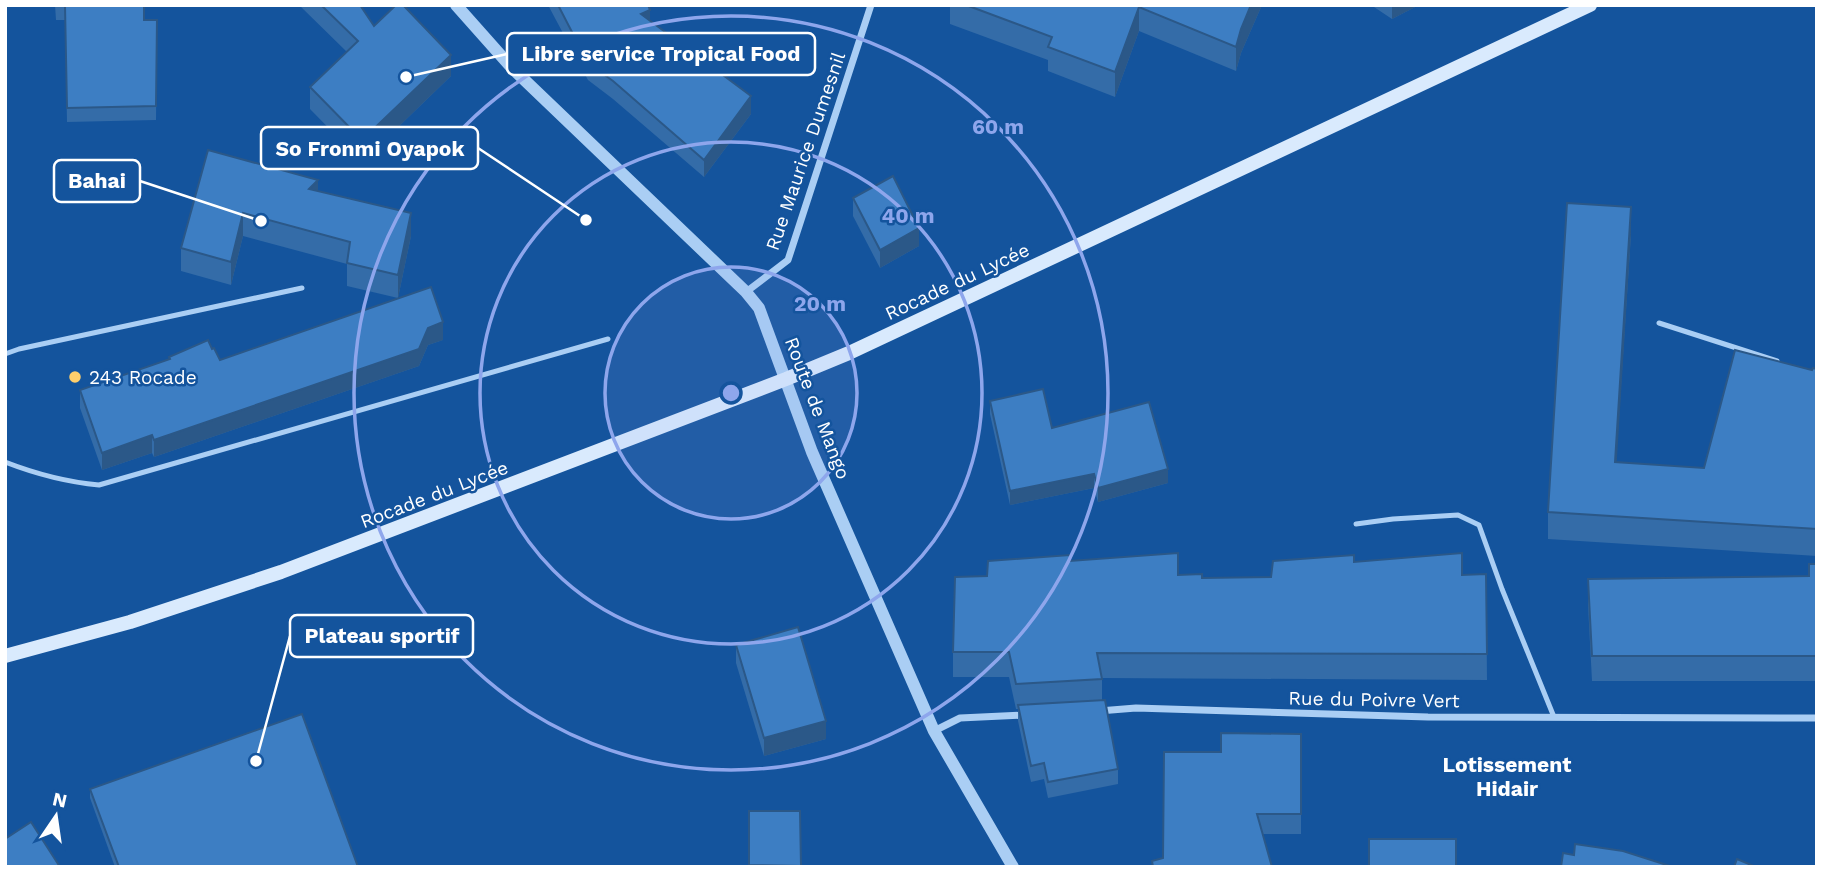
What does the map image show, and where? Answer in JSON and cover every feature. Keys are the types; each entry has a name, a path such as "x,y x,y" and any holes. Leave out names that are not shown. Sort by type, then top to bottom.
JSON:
{"main road":[{"name":"Rocade du Lycée","path":"5,656 130,622 281,572 786,379 861,348 1590,5"}],"street":[{"name":"Route de Mango","path":"456,5 512,68 746,292 759,308 812,452 934,731 1013,867"},
{"name":"Rue Maurice Dumesnil","path":"746,292 788,260 871,5"},
{"name":"Rue du Poivre Vert","path":"1096,711 1136,709 1428,717 1817,718"},
{"path":"934,731 960,718 1028,715"}],"lane":[{"path":"5,354 302,288"},
{"path":"1659,323 1790,365"},
{"path":"5,462 43,476 99,485 608,338"},
{"path":"1356,524 1458,515 1479,525 1554,717"}],"building":[{"path":"56,5 144,5 144,20 157,20 156,106 67,108 65,6"},
{"path":"321,5 360,5 374,26 396,5 403,5 451,55 362,140 310,87 358,41"},
{"path":"558,5 648,5 650,10 641,14 751,96 704,160 613,81 588,63"},
{"path":"966,5 1251,5 1236,47 1139,7 1115,72 1048,47 1052,37"},
{"path":"208,150 318,180 309,189 411,213 398,275 347,263 350,242 243,213 231,262 181,248"},
{"path":"893,176 919,228 880,250 853,198"},
{"path":"1567,203 1631,207 1615,462 1704,468 1735,350 1812,370 1817,369 1817,529 1548,512"},
{"path":"431,287 443,322 428,328 419,349 154,440 152,435 102,453 80,390 170,359 169,357 208,340 220,360"},
{"path":"1043,389 1052,428 1149,402 1168,469 1098,488 1094,474 1010,491 990,401"},
{"path":"1178,553 1178,575 1202,574 1202,578 1271,577 1273,561 1354,555 1354,562 1462,553 1462,575 1486,574 1487,654 1097,653 1102,679 1016,684 1009,652 953,652 955,577 987,576 988,561 1070,555 1070,561"},
{"path":"1809,564 1817,564 1817,656 1592,656 1588,579 1809,576"},
{"path":"798,627 826,721 764,738 736,645"},
{"path":"1105,700 1118,769 1048,782 1044,763 1031,766 1018,705"},
{"path":"302,714 358,867 119,867 90,789"},
{"path":"1221,733 1301,734 1301,814 1257,814 1272,867 1153,867 1152,861 1163,858 1164,752 1221,752"},
{"path":"749,811 800,811 801,866 749,865"},
{"path":"31,822 60,867 5,867 5,839"},
{"path":"1369,839 1456,839 1456,867 1369,867"},
{"path":"1575,844 1623,851 1673,867 1561,867 1563,853 1574,855"},
{"path":"1737,859 1756,867 1734,867"}],"place":[{"name":"Libre service Tropical Food","path":"406,77"},
{"name":"So Fronmi Oyapok","path":"586,220"},
{"name":"Bahai","path":"261,221"},
{"name":"243 Rocade","path":"75,377"},
{"name":"Plateau sportif","path":"256,761"}],"district":[{"name":"Lotissement Hidair","path":"1507,777"}]}
